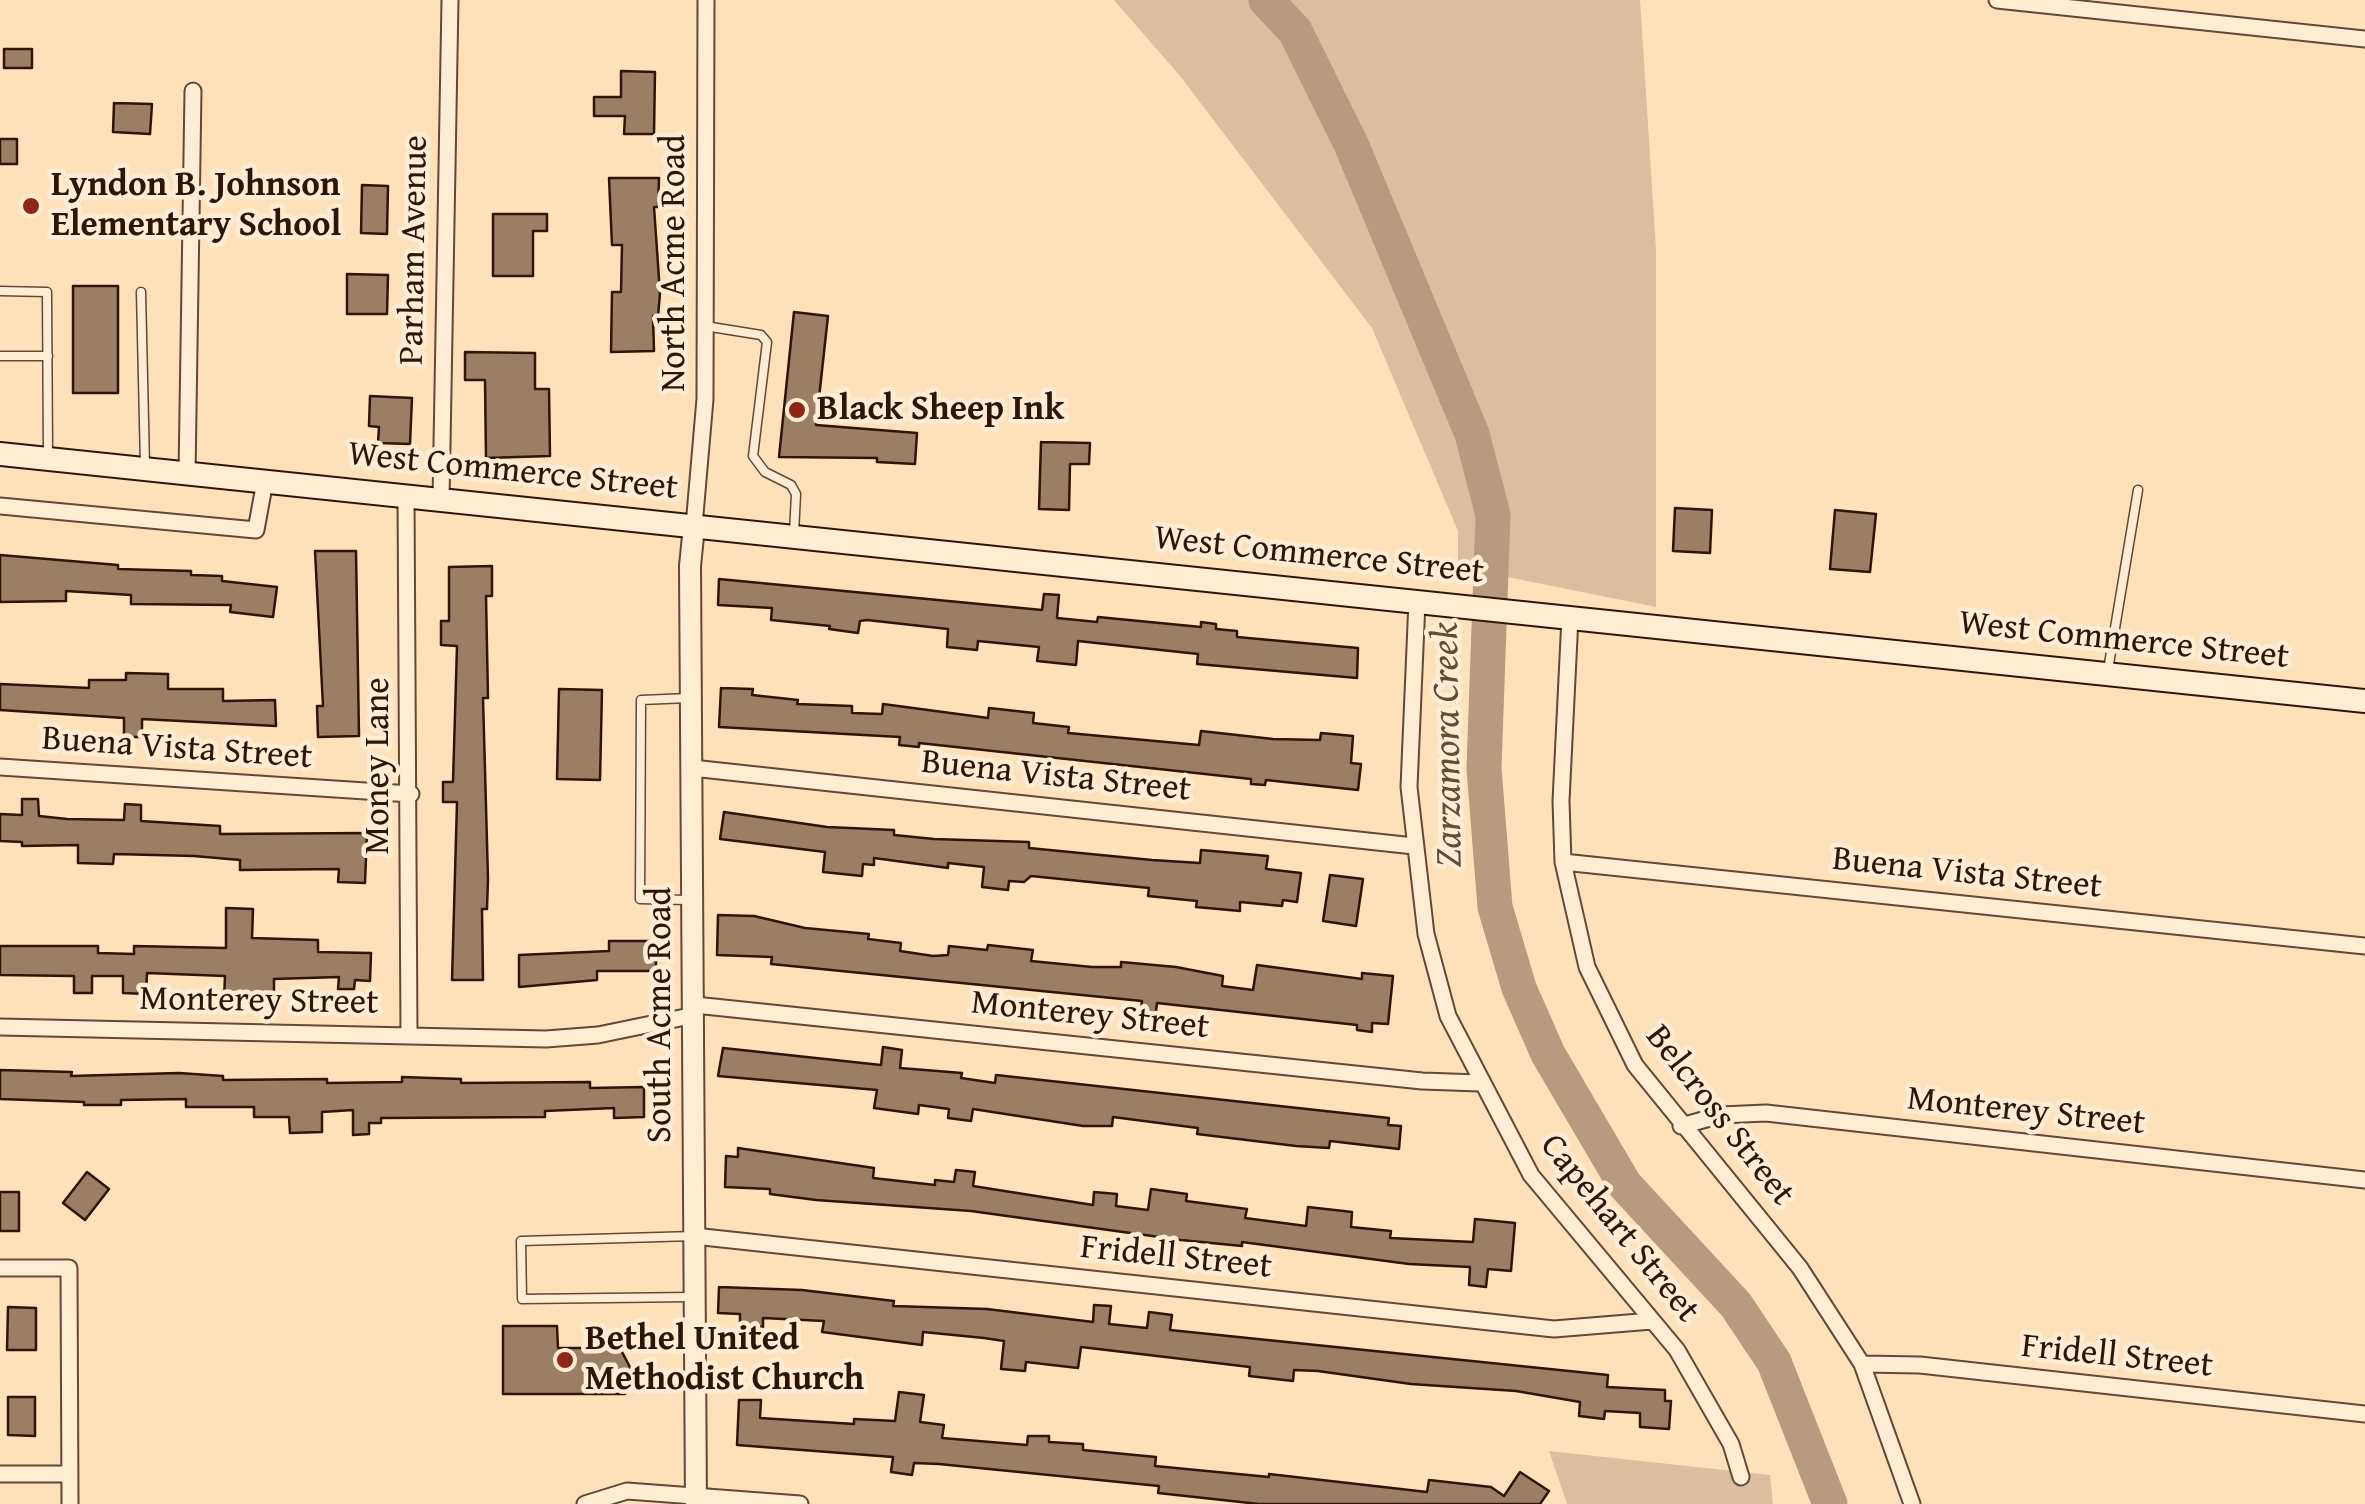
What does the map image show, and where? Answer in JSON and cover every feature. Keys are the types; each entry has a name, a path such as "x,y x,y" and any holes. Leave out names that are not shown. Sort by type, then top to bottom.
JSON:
{"main road":[{"name":"West Commerce Street","path":"0,454 2365,701"}],"street":[{"name":"Parham Avenue","path":"441,500 450,0"},
{"name":"North Acme Road","path":"694,526 705,399 706,0"},
{"path":"1997,0 2365,39"},
{"path":"187,474 193,90"},
{"path":"0,506 256,530 265,482"},
{"name":"Money Lane","path":"406,497 411,794 409,1035"},
{"name":"South Acme Road","path":"694,526 691,698 696,1499"},
{"name":"Capehart Street","path":"1417,601 1409,786 1414,846 1434,971 1448,1016 1479,1083 1531,1174 1700,1385 1732,1444 1741,1478"},
{"name":"Belcross Street","path":"1570,618 1560,801 1562,862 1587,968 1635,1065 1800,1268 1862,1364 1912,1504"},
{"name":"Buena Vista Street","path":"0,768 411,794"},
{"name":"Buena Vista Street","path":"692,768 1414,846"},
{"name":"Buena Vista Street","path":"1562,862 2365,946"},
{"name":"Monterey Street","path":"0,1027 546,1039 598,1034 695,1010 1422,1081 1479,1083"},
{"name":"Monterey Street","path":"1681,1126 1721,1115 1766,1114 2365,1180"},
{"name":"Fridell Street","path":"694,1236 1554,1329 1652,1321"},
{"path":"0,1268 69,1268 70,1504"},
{"name":"Fridell Street","path":"1862,1364 1920,1366 2365,1414"},
{"path":"0,1474 70,1474"},
{"path":"585,1504 626,1491 800,1504"}],"lane":[{"path":"0,291 48,292 48,459"},
{"path":"141,292 145,469"},
{"path":"705,326 761,335 767,342 753,456 765,472 791,485 796,494 794,536"},
{"path":"0,356 48,356"},
{"path":"2108,674 2138,490"},
{"path":"691,698 641,700 640,899 694,900"},
{"path":"694,1236 522,1242 522,1299 694,1297"}],"shaded area":[{"path":"1114,0 1640,0 1656,249 1656,607 1458,567 1458,531 1372,328 1180,76"},
{"path":"1549,1451 1770,1475 1773,1504 1567,1504"}],"building":[{"path":"4,49 32,49 32,68 4,68"},
{"path":"621,71 655,72 654,134 624,134 625,116 594,116 594,97 621,97"},
{"path":"114,103 152,104 150,134 113,132"},
{"path":"0,139 17,139 17,164 0,164"},
{"path":"609,178 659,178 658,207 654,207 660,293 658,317 653,316 654,351 611,352 612,292 621,292 622,245 612,245"},
{"path":"362,185 388,186 387,234 361,233"},
{"path":"493,214 547,214 547,231 533,231 533,276 493,276"},
{"path":"347,274 388,275 387,314 347,314"},
{"path":"73,286 118,286 118,393 73,393"},
{"path":"794,312 828,316 816,425 917,433 915,464 877,462 877,458 779,457"},
{"path":"465,352 535,353 535,389 549,389 550,456 486,458 485,380 465,380"},
{"path":"370,396 412,398 410,444 378,443 379,427 369,426"},
{"path":"1041,442 1090,443 1089,464 1070,464 1069,510 1039,509"},
{"path":"1675,508 1712,510 1710,553 1673,551"},
{"path":"1835,510 1876,514 1870,572 1830,569"},
{"path":"315,551 356,551 359,736 318,737 317,706 323,706"},
{"path":"0,555 118,565 118,569 191,571 191,575 222,576 222,581 277,587 273,617 230,612 231,605 131,604 131,595 66,591 66,601 0,602"},
{"path":"492,566 492,596 486,596 488,698 483,698 488,879 487,909 482,909 483,980 452,980 457,802 443,802 443,782 453,782 457,646 441,645 441,621 449,621 449,567"},
{"path":"719,579 1042,610 1044,594 1059,595 1057,618 1097,622 1098,617 1201,627 1201,622 1216,624 1216,629 1237,631 1237,637 1358,648 1357,678 1197,664 1198,654 1078,641 1076,665 1037,661 1039,647 978,641 977,650 947,647 948,629 867,620 860,621 858,633 771,620 772,608 718,605"},
{"path":"126,673 168,674 168,689 223,689 223,701 275,700 276,726 142,719 142,737 124,737 124,718 0,710 0,684 89,688 89,680 126,680"},
{"path":"721,688 753,689 752,695 798,700 797,704 852,706 852,713 882,714 883,704 988,718 989,708 1034,713 1033,723 1069,727 1068,733 1199,745 1201,731 1273,739 1320,740 1321,733 1353,736 1351,763 1361,764 1358,790 1266,780 1265,785 1251,784 1251,779 919,743 919,747 899,745 900,737 719,727"},
{"path":"559,689 602,690 600,780 557,779"},
{"path":"22,799 38,799 39,816 67,819 124,820 125,804 141,805 141,821 220,826 220,834 367,833 365,883 338,882 339,869 240,870 240,860 194,856 114,854 113,864 78,863 78,845 22,846 22,842 0,841 0,814 22,815"},
{"path":"724,812 827,827 894,830 894,835 934,839 1029,842 1029,848 1152,860 1200,863 1201,850 1268,856 1266,869 1301,873 1297,902 1283,900 1282,906 1240,902 1240,911 1196,907 1197,901 1148,896 1149,888 1031,876 1024,882 1009,881 1008,890 982,887 984,867 948,863 948,868 874,858 874,865 863,864 862,876 823,872 825,852 720,839"},
{"path":"1330,875 1363,879 1356,926 1323,921"},
{"path":"226,908 253,909 252,938 318,940 318,952 371,953 370,981 355,980 354,989 338,989 339,977 274,979 274,1000 224,999 225,976 147,973 146,994 123,993 123,976 92,976 92,993 74,993 74,976 0,975 0,946 98,946 98,953 134,954 134,946 226,948"},
{"path":"718,915 754,916 805,928 869,934 868,939 901,943 900,951 933,956 948,955 949,946 987,950 988,945 1033,950 1031,961 1092,967 1121,967 1121,962 1176,967 1223,976 1222,986 1253,990 1257,965 1362,979 1362,973 1393,976 1388,1024 1372,1023 1372,1032 1357,1030 1357,1025 1157,1003 1155,1020 1140,1018 1142,1001 771,964 772,957 717,955"},
{"path":"609,941 656,941 656,971 597,971 597,980 519,987 519,955 609,951"},
{"path":"883,1047 902,1050 900,1068 962,1073 961,1078 995,1083 996,1075 1389,1118 1388,1125 1401,1126 1399,1149 1330,1141 1329,1148 1296,1146 1197,1134 1198,1128 1113,1117 1112,1126 1083,1126 973,1109 971,1121 948,1118 949,1109 919,1105 918,1114 874,1108 877,1090 718,1076 723,1048 881,1065"},
{"path":"0,1070 72,1072 71,1076 179,1073 223,1076 223,1080 327,1079 327,1083 402,1082 402,1077 461,1079 461,1083 590,1082 590,1088 644,1087 644,1117 614,1118 614,1108 545,1111 545,1117 381,1118 381,1123 369,1123 369,1134 353,1135 353,1110 322,1112 322,1132 290,1133 289,1117 254,1117 254,1107 186,1107 186,1099 84,1105 0,1099"},
{"path":"738,1148 874,1168 873,1178 935,1185 935,1180 954,1182 956,1170 975,1172 973,1186 1093,1205 1094,1192 1117,1194 1116,1206 1148,1210 1151,1189 1187,1194 1186,1201 1247,1209 1245,1218 1306,1226 1308,1207 1352,1212 1351,1227 1391,1231 1390,1238 1473,1242 1475,1219 1515,1223 1511,1271 1488,1269 1486,1287 1469,1285 1470,1267 1409,1264 1242,1242 1242,1246 1181,1240 971,1211 816,1200 770,1194 770,1189 725,1187 726,1156 738,1157"},
{"path":"87,1172 109,1189 85,1220 63,1203"},
{"path":"0,1192 19,1192 19,1231 0,1231"},
{"path":"719,1287 802,1290 894,1301 893,1306 987,1309 1093,1322 1094,1305 1111,1306 1109,1324 1147,1328 1149,1312 1172,1315 1170,1330 1608,1375 1607,1387 1665,1390 1665,1401 1671,1401 1669,1429 1640,1427 1640,1413 1605,1411 1604,1419 1579,1416 1580,1402 1516,1391 1411,1384 1318,1371 1294,1370 1293,1381 1249,1376 1250,1367 1081,1347 1078,1368 1026,1362 1025,1371 1001,1369 1004,1341 923,1332 922,1345 822,1332 824,1321 763,1318 763,1327 740,1326 740,1314 718,1313"},
{"path":"8,1307 36,1308 36,1350 7,1350"},
{"name":"Bethel United Methodist Church","path":"503,1326 557,1326 558,1348 620,1348 633,1373 625,1394 503,1394"},
{"path":"899,1392 924,1395 920,1422 944,1425 942,1438 1027,1445 1028,1436 1049,1436 1049,1442 1083,1444 1083,1450 1156,1457 1155,1466 1427,1492 1429,1480 1491,1487 1504,1496 1520,1472 1549,1491 1540,1504 1259,1504 1158,1493 1159,1486 939,1464 914,1463 912,1475 891,1472 893,1457 737,1445 739,1400 761,1400 760,1418 854,1424 854,1419 895,1421"},
{"path":"8,1397 35,1397 35,1436 8,1435"}],"waterway":[{"name":"Zarzamora Creek","path":"1266,0 1295,31 1351,144 1472,434 1493,515 1484,768 1495,907 1519,988 1548,1054 1625,1185 1736,1305 1774,1362 1830,1504"}],"place":[{"name":"Lyndon B. Johnson Elementary School","path":"31,206"},
{"name":"Black Sheep Ink","path":"797,410"},
{"name":"Bethel United Methodist Church","path":"565,1360"}]}
